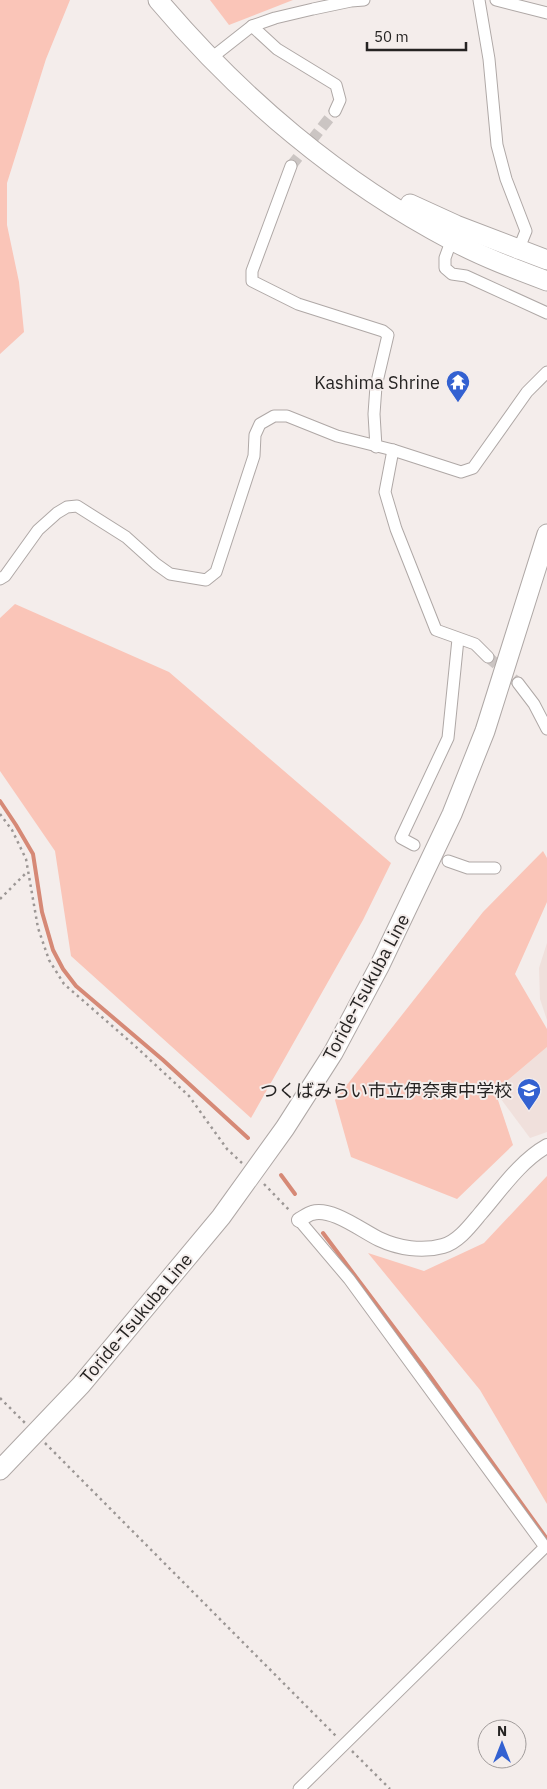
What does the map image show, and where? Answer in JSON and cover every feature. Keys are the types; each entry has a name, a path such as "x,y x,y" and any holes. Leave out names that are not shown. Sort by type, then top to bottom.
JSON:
{"main road":[{"path":"158,0 210,59 250,97 360,186 391,206 454,233 511,267 547,281"},
{"path":"454,233 518,250 547,260"},
{"name":"Toride-Tsukuba Line","path":"0,1470 81,1384 221,1217 285,1128 333,1052 380,965 452,814 485,731 547,534"}],"street":[{"path":"210,59 252,26 304,11 364,0"},
{"path":"478,0 489,60 497,145 506,179 526,231 511,267"},
{"path":"496,0 547,13"},
{"path":"252,26 277,49 336,86 340,100 336,111"},
{"path":"291,166 252,271 252,281 298,304 384,331 388,335 376,386 374,414 376,447"},
{"path":"454,233 445,258 445,268 452,274 466,276 547,312"},
{"path":"0,579 5,576 38,530 57,513 67,507 77,506 126,537 170,574 206,580 216,572 254,456 255,435 260,424 274,416 287,416 336,436 393,450 461,472 473,468 528,392 547,372"},
{"path":"393,450 385,492 396,530 436,630 475,644 488,656"},
{"path":"414,845 401,838 448,738 458,639"},
{"path":"518,683 534,704 547,729"},
{"path":"448,861 468,868 496,868"},
{"path":"299,1789 544,1547 349,1279 298,1220 313,1212 330,1214 351,1222 379,1239 406,1248 428,1249 444,1246 470,1226 524,1164 547,1146"}],"path":[{"path":"0,814 22,848 26,859 38,928 49,960 64,984 189,1096 227,1149 298,1220"},
{"path":"0,899 28,871"},
{"path":"0,1398 390,1789"}],"shaded area":[{"path":"0,0 70,0 46,59 7,183 7,225 19,282 24,332 0,354"},
{"path":"210,0 293,0 229,25"},
{"path":"15,604 169,672 391,863 363,920 251,1118 71,956 55,851 0,771 0,618"},
{"path":"543,851 547,858 547,902 515,974 547,1029 547,1047 495,1091 513,1145 457,1199 351,1157 335,1100 483,912"},
{"path":"547,943 547,1020 540,999 539,968"},
{"name":"つくばみらい市立伊奈東中学校","path":"547,1047 547,1132 530,1138 495,1091"},
{"path":"547,1176 547,1504 480,1390 368,1253 424,1271 484,1243"}],"waterway":[{"path":"0,801 33,854 42,912 53,950 63,969 76,986 163,1060 248,1138"},
{"path":"281,1175 295,1194"},
{"path":"323,1233 425,1369 547,1539"}],"tunnel":[{"path":"291,166 335,111"},
{"path":"488,657 518,683"}],"place":[{"name":"Kashima Shrine","path":"458,403"},
{"name":"つくばみらい市立伊奈東中学校","path":"529,1111"}]}
